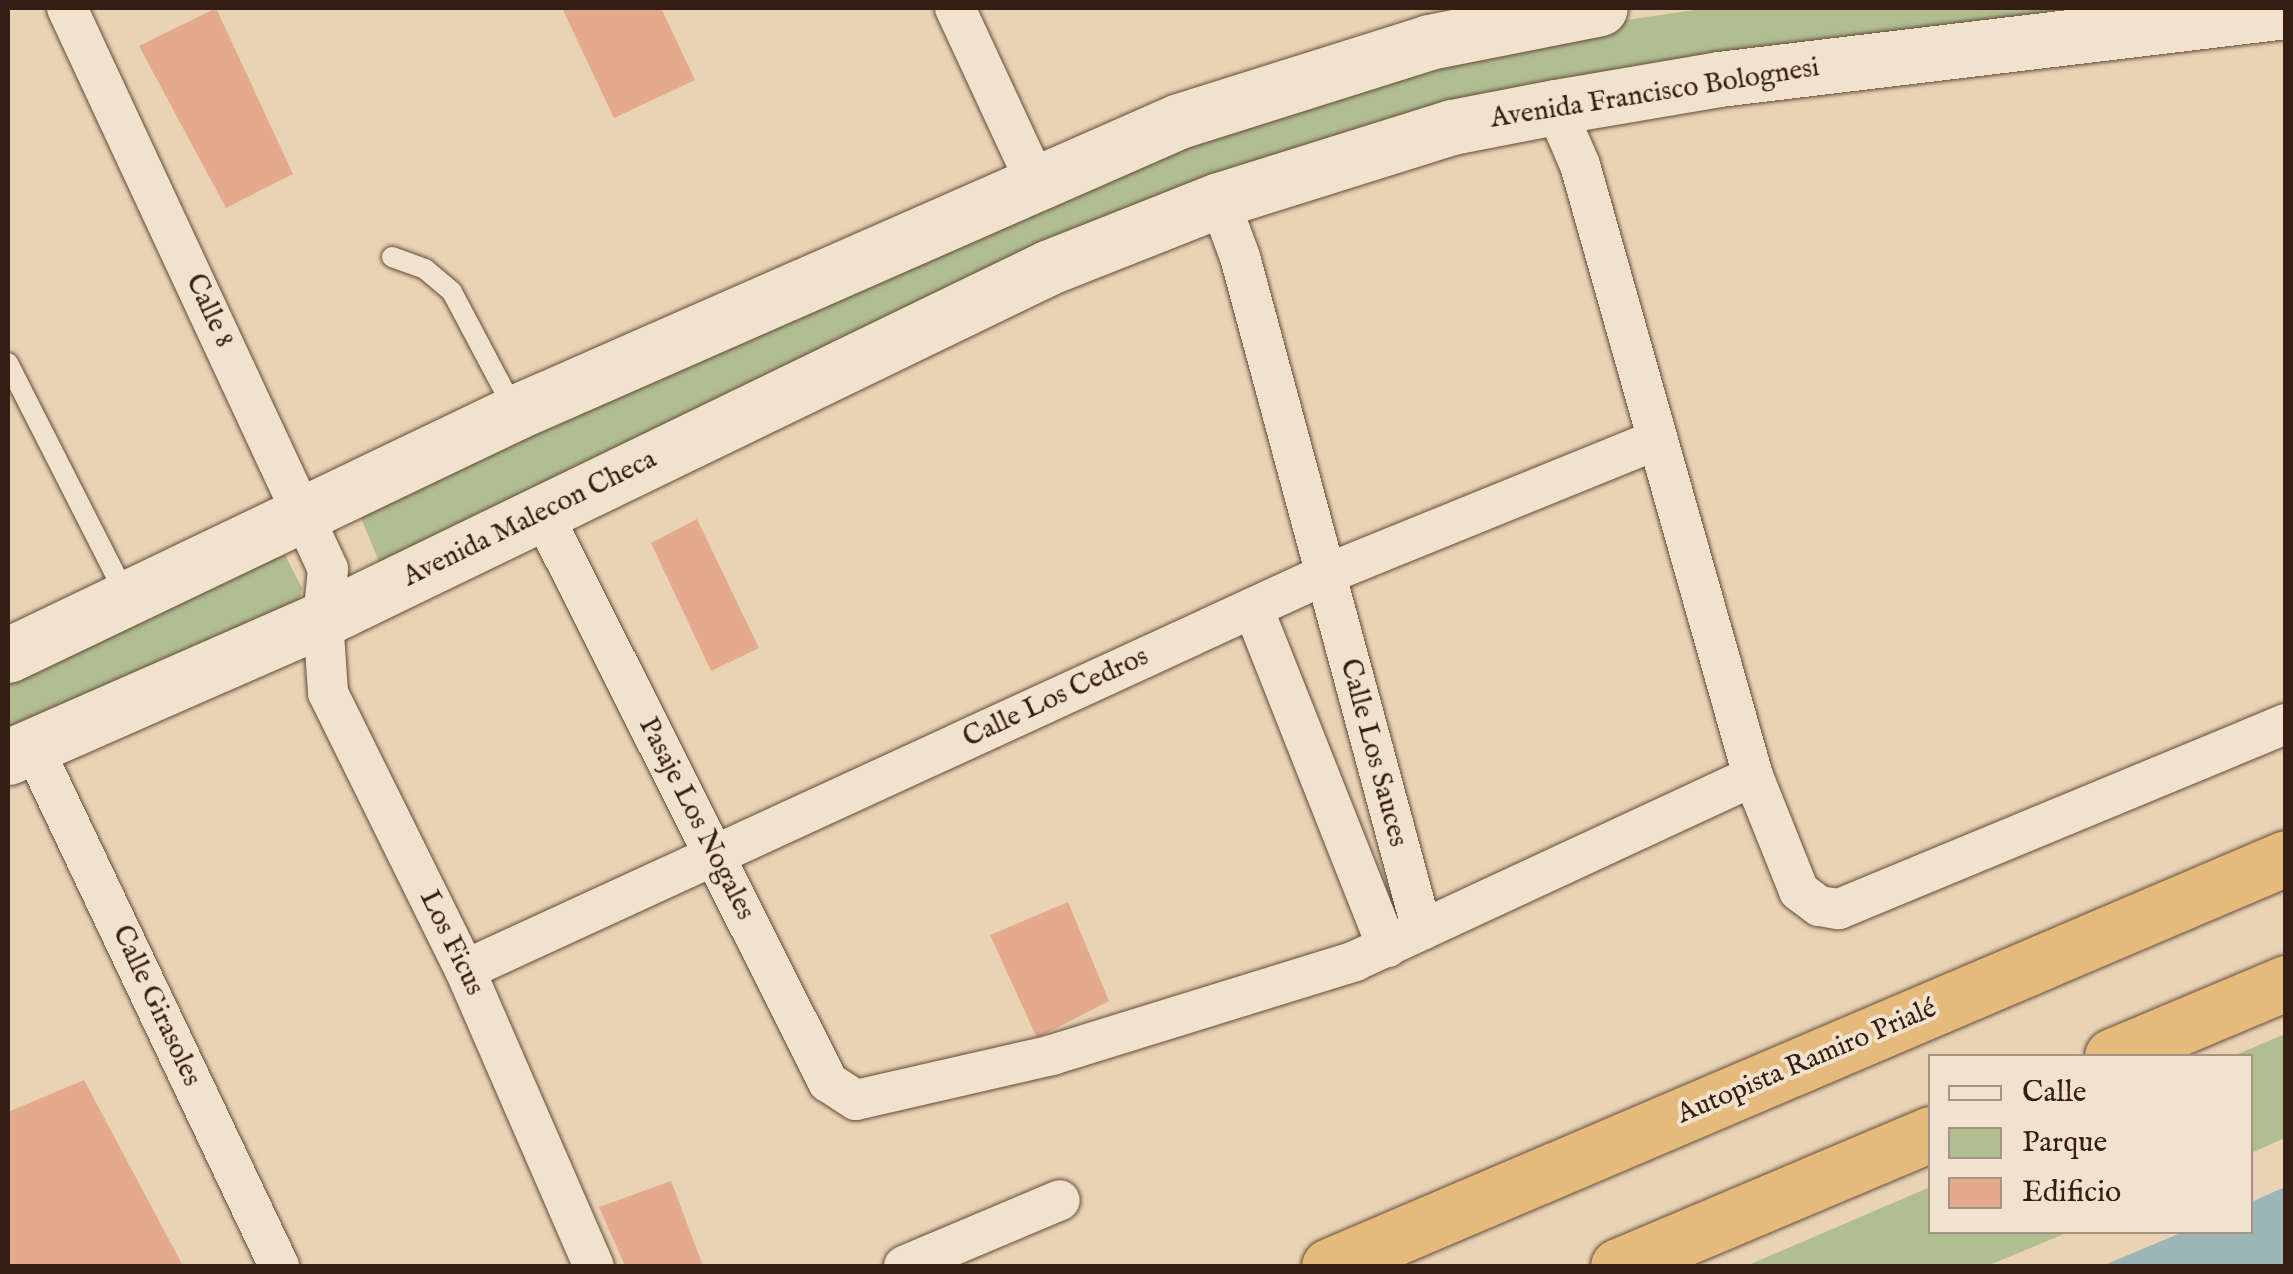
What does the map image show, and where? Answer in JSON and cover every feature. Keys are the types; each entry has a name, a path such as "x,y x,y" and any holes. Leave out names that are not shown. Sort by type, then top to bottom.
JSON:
{"highway":[{"name":"Autopista Ramiro Prialé","path":"1329,1266 2286,858"},
{"path":"2117,1054 2286,982"},
{"path":"1618,1266 1928,1135"}],"main road":[{"path":"8,655 305,517 516,412 1035,180 1287,83 1429,42 1600,8"},
{"name":"Avenida Francisco Bolognesi","path":"1046,268 1219,200 1452,127 1719,79 2102,20 2286,11"},
{"name":"Avenida Malecon Checa","path":"20,751 322,619 1046,268"}],"street":[{"name":"Calle 8","path":"67,8 305,517 330,583 322,619"},
{"path":"955,8 1035,180"},
{"path":"1555,107 1580,165 1654,441 1753,776 1799,891 1819,906 1839,908 2286,724"},
{"name":"Calle Los Sauces","path":"1219,200 1240,257 1324,575 1405,938"},
{"name":"Calle Los Cedros","path":"465,970 1324,575 1654,441"},
{"name":"Pasaje Los Nogales","path":"542,513 828,1082 856,1100 1052,1055 1405,938"},
{"path":"1253,608 1405,938 1753,776"},
{"name":"Los Ficus","path":"322,619 328,693 465,970 594,1266"},
{"name":"Calle Girasoles","path":"20,751 280,1266"},
{"path":"904,1266 1060,1200"}],"lane":[{"path":"392,257 426,269 452,292 516,412"},
{"path":"8,364 128,600"}],"green space":[{"path":"1708,8 2063,8 2044,22 1528,95 382,569 359,513 1244,115 1606,23"},
{"path":"282,549 302,588 296,615 8,740 8,672"},
{"path":"2285,1034 2285,1138 2253,1152 2253,1054 2238,1054"},
{"path":"1928,1188 1928,1234 2064,1234 1987,1266 1746,1266"}],"water":[{"path":"2285,1187 2285,1266 2102,1266 2178,1234 2253,1234 2253,1201"}],"building":[{"path":"216,8 293,174 226,208 139,46"},
{"path":"562,8 661,8 695,80 614,118"},
{"path":"697,519 759,648 711,671 651,543"},
{"path":"1068,902 1109,1001 1037,1038 990,935"},
{"path":"84,1080 183,1266 8,1266 8,1112"},
{"path":"671,1181 703,1266 625,1266 599,1207"}]}
